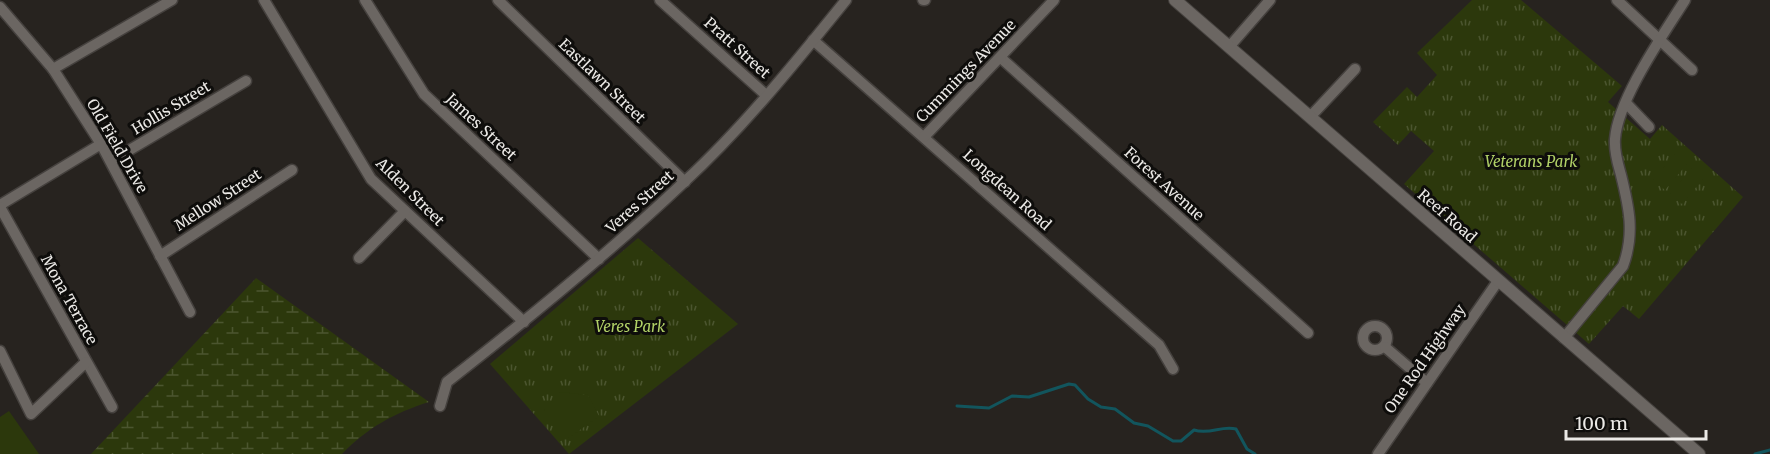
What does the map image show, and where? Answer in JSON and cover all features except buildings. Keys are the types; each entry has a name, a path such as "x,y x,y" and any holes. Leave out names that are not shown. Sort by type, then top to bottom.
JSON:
{"street":[{"path":"53,69 171,0"},
{"name":"Alden Street","path":"264,0 371,179 524,322"},
{"name":"James Street","path":"365,0 424,94 599,259"},
{"name":"Eastlawn Street","path":"498,0 685,182"},
{"name":"Pratt Street","path":"662,0 766,95"},
{"name":"Veres Street","path":"440,406 447,382 599,259 685,182 766,95 846,0"},
{"name":"Cummings Avenue","path":"924,137 1054,0"},
{"name":"Reef Road","path":"1175,0 1699,454"},
{"path":"1229,47 1269,0"},
{"path":"1617,0 1692,70"},
{"path":"1564,338 1623,266 1629,251 1630,209 1616,155 1615,139 1626,103 1659,41 1685,0"},
{"name":"Old Field Drive","path":"0,7 53,69 101,144 190,312"},
{"name":"Longdean Road","path":"813,40 1159,345 1173,369"},
{"name":"Forest Avenue","path":"1001,58 1308,333"},
{"path":"1310,117 1355,69"},
{"name":"Hollis Street","path":"111,161 246,81"},
{"path":"1626,103 1648,127"},
{"path":"0,206 101,144"},
{"name":"Mellow Street","path":"160,256 292,170"},
{"name":"Mona Terrace","path":"0,206 112,407"},
{"path":"360,258 405,211"},
{"name":"One Rod Highway","path":"1378,454 1498,281"},
{"path":"1384,347 1427,383"},
{"path":"0,351 31,414 86,362"}],"green space":[{"name":"Veterans Park","path":"1472,0 1521,0 1622,86 1608,102 1650,139 1662,125 1743,197 1639,319 1623,306 1589,344 1404,184 1434,151 1411,131 1398,145 1373,122 1407,87 1417,97 1437,75 1417,53"},
{"path":"1675,154 1687,164 1665,190 1653,180"},
{"path":"1692,168 1703,179 1682,204 1670,194"},
{"name":"Veres Park","path":"638,238 738,324 569,454 490,364"},
{"path":"256,278 429,402 382,422 361,436 342,454 91,454"},
{"path":"560,392 588,395 599,416 569,438 544,410"},
{"path":"9,411 39,454 0,454 0,417"}],"waterway":[{"path":"957,406 989,408 1012,396 1029,397 1069,384 1075,385 1088,399 1101,407 1115,409 1134,423 1148,426 1173,441 1181,441 1194,430 1231,428 1236,429 1247,449 1255,454"},
{"path":"1755,454 1770,450"}]}
